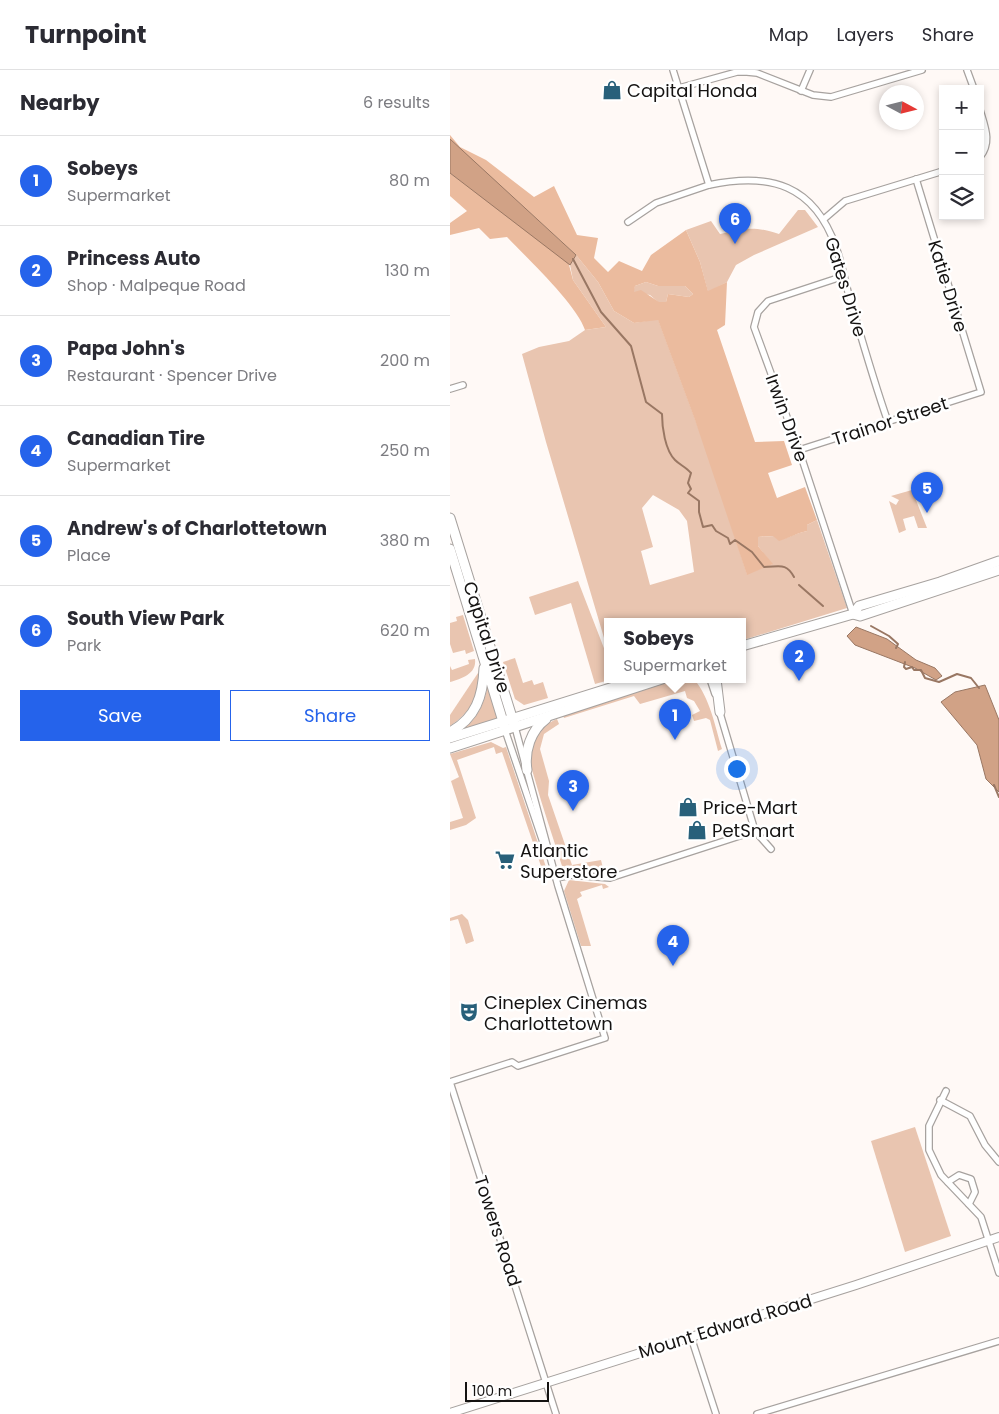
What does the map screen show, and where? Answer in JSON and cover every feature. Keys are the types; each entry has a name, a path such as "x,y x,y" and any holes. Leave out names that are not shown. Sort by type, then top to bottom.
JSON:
{"main road":[{"name":"Capital Drive","path":"450,518 514,723"},
{"name":"Capital Drive","path":"450,548 504,726"},
{"path":"853,614 859,606 940,582 999,561"},
{"path":"746,645 853,614 860,616 999,570"},
{"path":"746,649 772,637"},
{"path":"450,732 464,723 479,703 483,688 484,660"},
{"path":"450,738 514,723 628,683"},
{"path":"527,770 526,752 539,725 552,716 650,683"},
{"path":"716,683 720,712"},
{"path":"514,723 571,709"},
{"path":"450,748 504,726"}],"street":[{"path":"673,70 710,185"},
{"path":"801,91 810,70"},
{"path":"679,88 737,72 747,72 801,91 818,96 831,97 922,70"},
{"path":"967,70 973,85"},
{"path":"984,122 988,135 984,150"},
{"path":"824,219 845,202 939,172"},
{"name":"Gates Drive","path":"628,222 656,203 710,185 750,179 777,183 798,193 811,203 824,219 837,249 888,422"},
{"name":"Katie Drive","path":"916,179 981,392"},
{"name":"Irwin Drive","path":"844,276 768,301 758,312 754,326 799,450 853,614"},
{"path":"450,390 463,385"},
{"name":"Trainor Street","path":"799,450 981,392"},
{"path":"711,683 755,831 771,849"},
{"path":"450,1082 512,1062 518,1066 605,1038 558,886 514,723"},
{"path":"504,726 530,807 554,871"},
{"path":"556,878 572,875 610,878 755,831"},
{"name":"Towers Road","path":"450,1082 556,1414"},
{"path":"946,1091 929,1126 929,1150 936,1168 981,1217 999,1273"},
{"path":"940,1100 970,1116 985,1145 999,1162"},
{"path":"948,1182 959,1174 970,1179 975,1192 970,1204"},
{"name":"Mount Edward Road","path":"451,1413 999,1238"},
{"path":"691,1337 716,1414"},
{"path":"757,1414 999,1340"}],"shaded area":[{"path":"450,135 460,147 486,160 534,197 554,186 577,235 598,238 594,258 608,272 619,261 642,271 651,255 686,230 700,262 708,291 727,282 725,325 717,330 755,442 784,441 792,465 768,473 777,498 805,487 817,520 807,525 807,531 779,541 773,536 758,537 758,546 773,564 747,575 695,420 658,320 634,323 614,311 598,282 576,255 450,139","holes":["646,282 658,286 685,286 693,294 689,297 668,294 666,302 659,302 641,290 634,292 635,286"]},
{"path":"450,139 576,255 570,265 450,173"},
{"path":"450,173 568,261 573,280 606,327 585,330 562,295 507,237 490,239 479,228 450,235 450,223 467,211 450,196"},
{"path":"798,210 805,210 818,227 754,255 736,265 727,282 708,292 700,262 686,230 711,221 720,234 750,229 779,234"},
{"path":"576,255 598,282 614,311 634,323 658,319 705,446 747,574 772,564 758,546 758,537 774,536 779,540 783,539 807,531 807,525 817,520 847,608 746,639 746,618 604,618 604,638 522,354 539,347 569,341 585,330 606,327 573,280 570,265","holes":["653,495 679,510 687,521 694,572 650,585 641,551 653,547 642,508"]},
{"path":"646,282 658,286 685,286 693,294 689,297 668,294 666,302 658,302 650,295 633,292 635,286"},
{"path":"912,490 927,528 918,528 914,516 903,519 906,530 899,533 889,501 896,505 899,500 891,496"},
{"path":"578,581 604,648 604,682 595,684 571,603 535,615 529,597"},
{"path":"463,615 474,651 466,654 465,650 453,653 450,644 450,623 457,621 456,617"},
{"path":"856,627 887,639 916,660 935,668 942,676 936,680 915,668 855,645 847,636"},
{"path":"515,658 523,683 532,680 534,685 543,682 548,698 524,705 515,699 503,662"},
{"path":"475,659 471,672 450,682 450,666 452,670 469,664 468,660"},
{"path":"478,673 477,690 472,704 463,716 450,726 450,715"},
{"path":"666,683 697,683 711,712 722,749 718,751 710,720 706,718 694,721 692,715 700,711 694,701 687,698 685,691 640,704 634,696 564,718 563,716"},
{"path":"488,684 498,718 461,730 472,722 476,716 485,698"},
{"path":"985,685 999,720 999,792 986,779 977,745 941,702 955,692"},
{"path":"557,719 559,724 544,734 540,749 549,781 548,795 572,865 601,860 604,872 562,866 541,802 531,766 532,745 542,729"},
{"path":"491,742 503,748 506,747 548,873 544,875 502,752 496,754 494,747 457,760 476,818 466,825 450,830 450,822 463,818 451,781 459,777 450,754"},
{"path":"569,880 605,884 609,887 603,889 602,885 580,892 582,896 577,899 591,946 581,946 564,891"},
{"path":"462,914 468,920 474,941 466,944 458,919 450,921 450,918"},
{"path":"915,1127 951,1236 905,1252 871,1141"}],"waterway":[{"path":"573,259 601,312 631,346 646,402 662,414 666,444 675,460 691,473 688,483 691,489 688,493 699,501 699,512 703,527 712,525 716,531 728,538 730,544 735,540 752,552 764,567 785,567 794,577"},
{"path":"799,585 823,606"},
{"path":"871,626 889,636 898,644 896,648"},
{"path":"905,662 904,667 906,669 912,667 914,670 921,670 925,678 939,682 957,674 971,678 979,688"},
{"path":"994,785 999,797"}],"place":[{"name":"Capital Honda","path":"612,90"},
{"name":"South View Park","path":"735,244"},
{"name":"Andrew's of Charlottetown","path":"927,513"},
{"name":"Princess Auto","path":"799,681"},
{"name":"Sobeys","path":"675,740"},
{"name":"Price-Mart","path":"688,807"},
{"name":"Papa John's","path":"573,811"},
{"name":"PetSmart","path":"697,830"},
{"name":"Atlantic Superstore","path":"505,860"},
{"name":"Canadian Tire","path":"673,966"},
{"name":"Cineplex Cinemas Charlottetown","path":"469,1012"}]}
